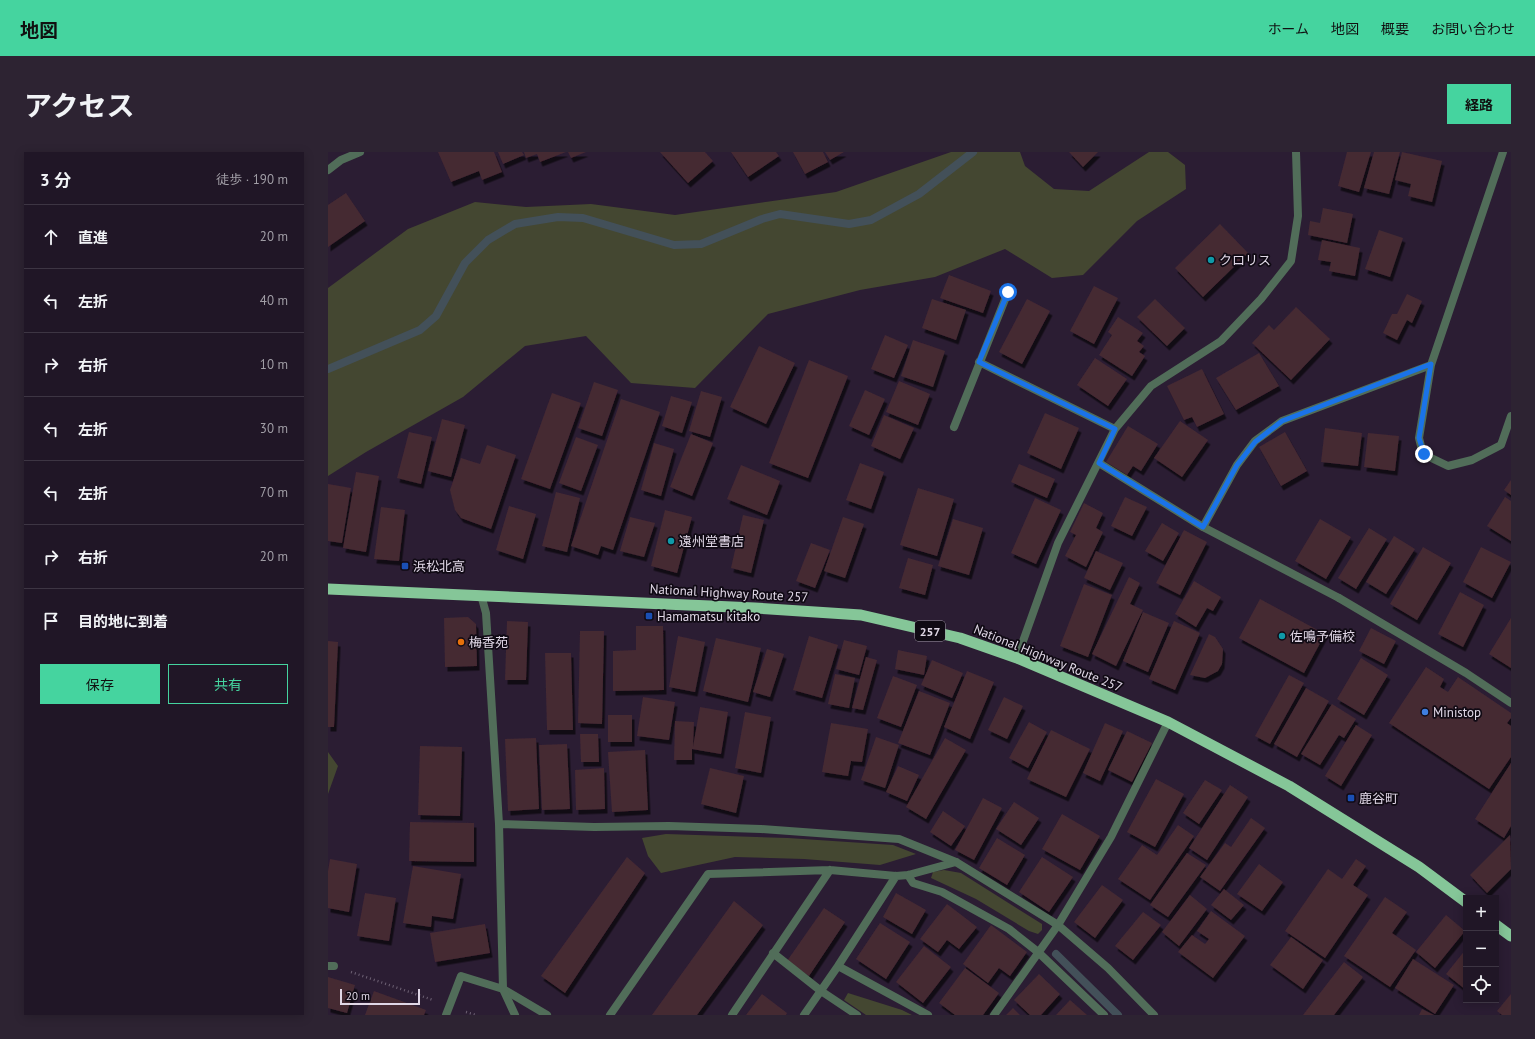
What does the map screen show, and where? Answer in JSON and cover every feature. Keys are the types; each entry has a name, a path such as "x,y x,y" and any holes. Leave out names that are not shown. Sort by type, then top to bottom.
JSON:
{"highway":[{"name":"National Highway Route 257","path":"328,589 755,608 861,615 960,638 1017,658 1168,722 1289,786 1419,867 1463,900"},
{"path":"1499,927 1511,936"}],"street":[{"path":"328,170 341,160 360,152"},
{"path":"1017,658 1058,543 1115,429 1151,386 1221,341 1261,299 1291,261 1298,216 1296,152"},
{"path":"1503,152 1431,364 1419,438 1424,454 1448,466 1472,460 1501,445 1511,416"},
{"path":"954,427 1008,292"},
{"path":"979,362 1115,429"},
{"path":"1203,527 1237,465 1255,442 1282,421 1431,364"},
{"path":"1099,463 1203,527 1339,598 1466,673 1511,703"},
{"path":"482,595 486,613 499,824 503,989 515,1015"},
{"path":"994,1015 1058,925 1111,837 1168,722"},
{"path":"499,824 594,827 669,826 761,829 899,839 956,862 1058,925 1108,968 1154,1015"},
{"path":"610,1015 708,874 830,870 896,876 908,875 956,862"},
{"path":"732,1015 830,870"},
{"path":"908,875 913,884 942,892 1010,929 1038,952 1104,1015"},
{"path":"804,1015 838,966 896,876"},
{"path":"773,953 821,991 857,1015"},
{"path":"838,966 928,1015"},
{"path":"446,1015 461,976 503,989 547,1015"}],"path":[{"path":"331,966 476,1015"}],"green space":[{"path":"951,152 1020,152 1025,166 1054,189 1089,191 1149,152 1168,152 1185,165 1186,189 1137,221 1083,275 1052,278 1005,249 935,277 860,290 768,314 695,388 631,383 586,336 525,346 463,397 366,452 328,476 328,288 408,229 475,202 526,207 591,204 675,215 836,192"},
{"path":"328,752 338,766 328,794"},
{"path":"666,834 788,838 893,845 916,854 880,865 804,859 735,857 661,873 648,856 642,838"},
{"path":"944,870 961,873 1042,924 1042,930 1038,934 1029,931 976,899 931,878 933,872"},
{"path":"848,993 902,1010 912,1015 866,1015 844,1000"}],"building":[{"path":"438,152 494,152 502,172 482,180 479,171 451,182"},
{"path":"498,152 522,152 524,155 503,164"},
{"path":"524,152 566,152 540,162 537,154 526,158"},
{"path":"568,152 586,152 571,158"},
{"path":"660,152 705,152 713,161 688,183"},
{"path":"731,152 776,152 779,156 748,177"},
{"path":"793,152 823,152 828,162 805,174"},
{"path":"825,152 844,152 830,160"},
{"path":"1069,152 1098,152 1083,167"},
{"path":"1347,152 1371,152 1359,192 1338,186"},
{"path":"1374,152 1400,152 1389,194 1364,188"},
{"path":"1402,152 1442,161 1432,202 1408,196 1411,184 1395,180"},
{"path":"346,193 365,221 328,247 328,205"},
{"path":"1323,208 1353,214 1347,243 1308,235 1310,221 1320,223"},
{"name":"クロリス","path":"1220,224 1248,253 1203,297 1175,268"},
{"path":"1379,230 1403,238 1390,277 1365,269"},
{"path":"1322,240 1360,248 1355,276 1329,271 1331,262 1318,260"},
{"path":"949,275 991,291 983,313 940,298"},
{"path":"1094,286 1118,298 1094,344 1070,331"},
{"path":"1407,294 1422,301 1412,323 1407,320 1397,340 1383,333 1392,314 1397,314"},
{"path":"932,299 966,310 956,340 922,328"},
{"path":"1027,299 1050,311 1022,364 999,352"},
{"path":"1155,299 1185,328 1167,346 1137,317"},
{"path":"1296,307 1330,339 1291,380 1252,343 1269,325 1274,330"},
{"path":"1118,317 1143,333 1137,341 1144,346 1139,352 1145,356 1132,376 1099,355 1112,335 1108,332"},
{"path":"885,335 908,345 894,378 871,369"},
{"path":"913,340 945,351 933,387 901,376"},
{"path":"759,346 795,363 766,424 730,407"},
{"path":"1259,353 1279,386 1236,410 1216,378"},
{"path":"1095,358 1127,379 1108,406 1077,385"},
{"path":"809,360 848,376 808,478 769,463"},
{"path":"1202,369 1224,414 1197,427 1192,417 1184,420 1167,386"},
{"path":"899,381 930,394 918,425 886,412"},
{"path":"594,382 618,390 602,436 578,428"},
{"path":"865,390 885,399 869,435 849,426"},
{"path":"701,391 722,397 710,437 689,431"},
{"path":"552,393 581,403 550,489 521,479"},
{"path":"671,396 692,402 682,433 662,426"},
{"path":"621,399 660,412 613,550 601,546 598,555 571,546"},
{"path":"1045,413 1079,428 1061,469 1027,453"},
{"path":"884,415 914,428 900,459 871,446"},
{"path":"442,419 465,425 451,477 428,471"},
{"path":"1180,421 1208,440 1182,477 1154,458"},
{"path":"1128,426 1158,444 1141,471 1133,466 1127,475 1106,462"},
{"path":"1325,428 1362,433 1358,466 1321,462"},
{"path":"409,432 432,437 421,484 397,478"},
{"path":"1285,432 1307,471 1281,486 1259,447"},
{"path":"1368,433 1399,436 1395,471 1364,467"},
{"path":"691,434 713,443 692,496 670,487"},
{"path":"576,437 598,445 581,491 559,483"},
{"path":"654,443 674,449 661,496 641,490"},
{"path":"487,445 516,455 491,529 461,518 455,510 450,490 461,458 480,464"},
{"path":"860,463 884,472 871,509 846,500"},
{"path":"1019,464 1055,479 1047,498 1011,482"},
{"path":"741,465 780,481 767,515 727,499"},
{"path":"356,472 379,476 366,552 343,548"},
{"path":"1511,480 1511,495 1504,490"},
{"path":"328,484 351,488 342,543 328,541"},
{"path":"918,488 954,499 937,556 900,545"},
{"path":"556,492 580,498 567,552 542,546"},
{"path":"1125,497 1147,507 1132,536 1111,526"},
{"path":"1505,497 1511,501 1511,541 1487,526"},
{"path":"1035,498 1061,510 1036,564 1011,553"},
{"path":"1084,503 1103,513 1096,528 1103,532 1086,567 1065,556 1076,535 1070,532"},
{"path":"509,506 536,514 523,559 496,550"},
{"path":"381,507 405,510 399,561 374,559"},
{"name":"遠州堂書店","path":"665,510 692,517 677,573 651,566"},
{"path":"743,515 764,520 751,573 731,568"},
{"path":"630,517 655,523 644,557 620,551"},
{"path":"843,517 864,524 845,578 824,571"},
{"path":"953,519 983,528 969,575 938,566"},
{"path":"1320,519 1351,537 1326,579 1295,561"},
{"path":"1162,523 1179,533 1163,561 1145,551"},
{"path":"1369,528 1387,539 1356,589 1338,578"},
{"path":"1184,530 1207,542 1180,595 1156,583"},
{"path":"1394,536 1415,549 1386,594 1366,582"},
{"path":"811,543 830,550 815,588 796,581"},
{"path":"1423,547 1451,563 1417,620 1390,604"},
{"path":"1481,547 1511,562 1492,598 1463,582"},
{"path":"1096,551 1123,563 1110,590 1084,578"},
{"path":"908,558 933,565 925,595 899,588"},
{"path":"1129,577 1140,583 1130,604 1143,610 1116,666 1092,654"},
{"path":"1194,581 1221,597 1213,611 1207,608 1196,627 1175,614"},
{"path":"1084,584 1112,595 1088,657 1060,646"},
{"path":"1460,592 1484,605 1463,647 1438,634"},
{"name":"佐鳴予備校","path":"1260,599 1325,634 1304,673 1239,638"},
{"path":"1143,612 1169,623 1148,672 1123,661"},
{"path":"468,617 476,624 477,666 445,667 444,618"},
{"path":"1511,618 1511,668 1489,654"},
{"path":"507,621 528,622 526,680 505,680"},
{"path":"1174,621 1200,633 1175,690 1149,679"},
{"path":"636,626 663,626 664,690 613,691 613,651 636,650"},
{"path":"1371,628 1396,641 1384,664 1359,651"},
{"path":"580,631 604,631 602,724 578,723"},
{"path":"1209,634 1215,637 1223,649 1222,664 1218,671 1205,678 1190,675"},
{"path":"678,636 705,642 695,692 669,687"},
{"path":"809,636 838,645 822,698 793,690"},
{"path":"716,638 761,648 748,702 703,691"},
{"path":"844,640 867,646 859,675 836,669"},
{"path":"328,641 338,642 334,727 328,727"},
{"path":"767,649 784,654 770,697 753,692"},
{"path":"898,650 927,656 924,675 895,669"},
{"path":"545,653 571,653 573,730 547,730"},
{"path":"866,657 877,660 863,710 852,708"},
{"path":"1361,658 1388,675 1364,715 1337,699"},
{"path":"932,660 963,673 952,698 921,685"},
{"path":"1426,667 1444,679 1440,687 1448,692 1458,677 1511,713 1511,718 1507,723 1511,726 1511,757 1489,789 1389,723"},
{"path":"967,671 994,682 970,739 944,727"},
{"path":"835,674 855,678 849,708 828,704"},
{"path":"1289,675 1304,683 1270,744 1255,736"},
{"path":"893,676 917,685 901,727 877,718"},
{"path":"1306,688 1329,701 1297,757 1274,744"},
{"path":"919,691 950,703 930,755 898,743"},
{"path":"643,697 675,702 669,740 637,736"},
{"path":"1004,697 1023,706 1007,739 988,730"},
{"path":"1332,704 1356,719 1344,738 1339,735 1320,765 1301,754"},
{"path":"700,707 728,712 721,754 692,749 692,760 674,760 675,721 694,722 693,747"},
{"path":"745,712 771,717 761,773 735,768"},
{"path":"608,715 632,715 632,742 608,742"},
{"path":"1029,722 1047,732 1028,768 1009,758"},
{"path":"831,723 868,729 862,762 851,761 848,776 822,772"},
{"path":"1105,723 1123,731 1100,781 1083,773"},
{"path":"1356,725 1372,735 1341,786 1325,776"},
{"path":"1051,730 1090,749 1066,797 1027,779"},
{"path":"1127,731 1152,743 1132,782 1108,770"},
{"path":"580,734 598,734 599,762 581,762"},
{"path":"876,737 899,745 885,788 861,780"},
{"path":"536,738 539,809 508,811 505,739"},
{"path":"945,738 966,750 926,819 906,807"},
{"path":"567,744 570,809 542,810 539,745"},
{"path":"420,746 462,747 460,816 418,815"},
{"path":"645,750 648,810 612,812 608,752"},
{"path":"1511,763 1511,826 1504,838 1475,819"},
{"path":"898,766 919,775 907,801 886,792"},
{"path":"604,768 605,809 576,810 575,770"},
{"path":"710,768 744,776 736,813 701,804"},
{"path":"1156,779 1184,794 1155,847 1127,832"},
{"path":"1205,780 1222,790 1199,824 1183,813"},
{"path":"1230,785 1248,797 1207,860 1189,848"},
{"path":"983,798 1002,808 974,860 955,850"},
{"path":"1014,802 1039,818 1021,845 996,829"},
{"path":"943,811 965,826 951,846 930,832"},
{"path":"1062,814 1100,836 1080,870 1042,849"},
{"path":"1251,818 1265,828 1220,891 1200,877 1225,843 1231,847"},
{"path":"410,822 474,823 474,862 409,861"},
{"path":"1178,825 1194,836 1150,900 1118,879 1142,845 1157,855"},
{"path":"1510,835 1511,869 1487,893 1470,875"},
{"path":"997,838 1025,855 1007,885 979,868"},
{"path":"1187,853 1206,865 1168,917 1150,905"},
{"path":"627,857 645,873 565,993 541,976"},
{"path":"1042,857 1073,877 1049,912 1019,892"},
{"path":"330,859 357,864 349,912 328,908 328,871"},
{"path":"1356,859 1366,866 1353,885 1368,895 1325,958 1285,931 1328,869 1342,879"},
{"path":"1259,864 1283,882 1262,911 1237,894"},
{"path":"413,866 461,874 453,919 432,916 431,927 403,923"},
{"path":"1102,885 1123,900 1095,938 1074,922"},
{"path":"1224,889 1244,905 1231,920 1211,905"},
{"path":"365,893 396,898 389,941 357,936"},
{"path":"896,893 926,910 912,934 883,917"},
{"path":"1190,895 1207,909 1179,946 1162,932"},
{"path":"1385,897 1407,912 1392,933 1416,950 1390,987 1344,956"},
{"path":"734,901 763,925 697,1015 652,1015"},
{"path":"947,904 977,927 959,949 947,940 938,952 920,939"},
{"path":"824,908 845,922 809,976 787,961"},
{"path":"1211,911 1245,936 1213,978 1178,952 1192,935 1205,944 1209,939 1197,931"},
{"path":"1143,912 1161,925 1133,960 1115,946"},
{"path":"1446,915 1463,929 1463,933 1435,968 1416,952"},
{"path":"880,923 910,942 886,979 856,959"},
{"path":"485,924 490,953 435,962 430,933"},
{"path":"991,925 1027,952 1010,976 999,968 988,983 963,964"},
{"path":"1291,937 1323,960 1303,989 1270,965"},
{"path":"924,946 951,967 923,1003 896,982"},
{"path":"1463,953 1463,988 1446,974"},
{"path":"1413,959 1454,985 1435,1014 1395,988"},
{"path":"1344,962 1363,977 1334,1015 1303,1015"},
{"path":"965,968 999,993 983,1015 955,1015 939,1003"},
{"path":"1039,974 1060,994 1041,1015 1030,1015 1014,1000"},
{"path":"328,977 355,985 347,1013 328,1008"},
{"path":"374,991 426,1010 424,1015 365,1015"},
{"path":"762,994 787,1013 786,1015 746,1015"},
{"path":"1511,994 1511,1015 1502,1015 1497,1011"},
{"path":"1070,1000 1087,1015 1056,1015"},
{"path":"1013,1008 1020,1015 1006,1015"},
{"path":"1422,1009 1434,1015 1419,1015"}],"waterway":[{"path":"328,369 420,330 436,316 465,263 488,240 515,224 558,217 583,218 674,245 701,244 762,219 780,214 849,224 871,220 919,194 973,152"},
{"path":"1056,954 1118,1015"}],"place":[{"name":"クロリス","path":"1211,260"},
{"name":"遠州堂書店","path":"671,541"},
{"name":"浜松北高","path":"405,566"},
{"name":"Hamamatsu kitako","path":"649,616"},
{"name":"佐鳴予備校","path":"1282,636"},
{"name":"梅香苑","path":"461,642"},
{"name":"Ministop","path":"1425,712"},
{"name":"鹿谷町","path":"1351,798"}],"route":[{"path":"1008,292 979,362 1115,429 1099,463 1203,527 1237,465 1255,442 1282,421 1431,364 1419,438 1424,454"}]}
